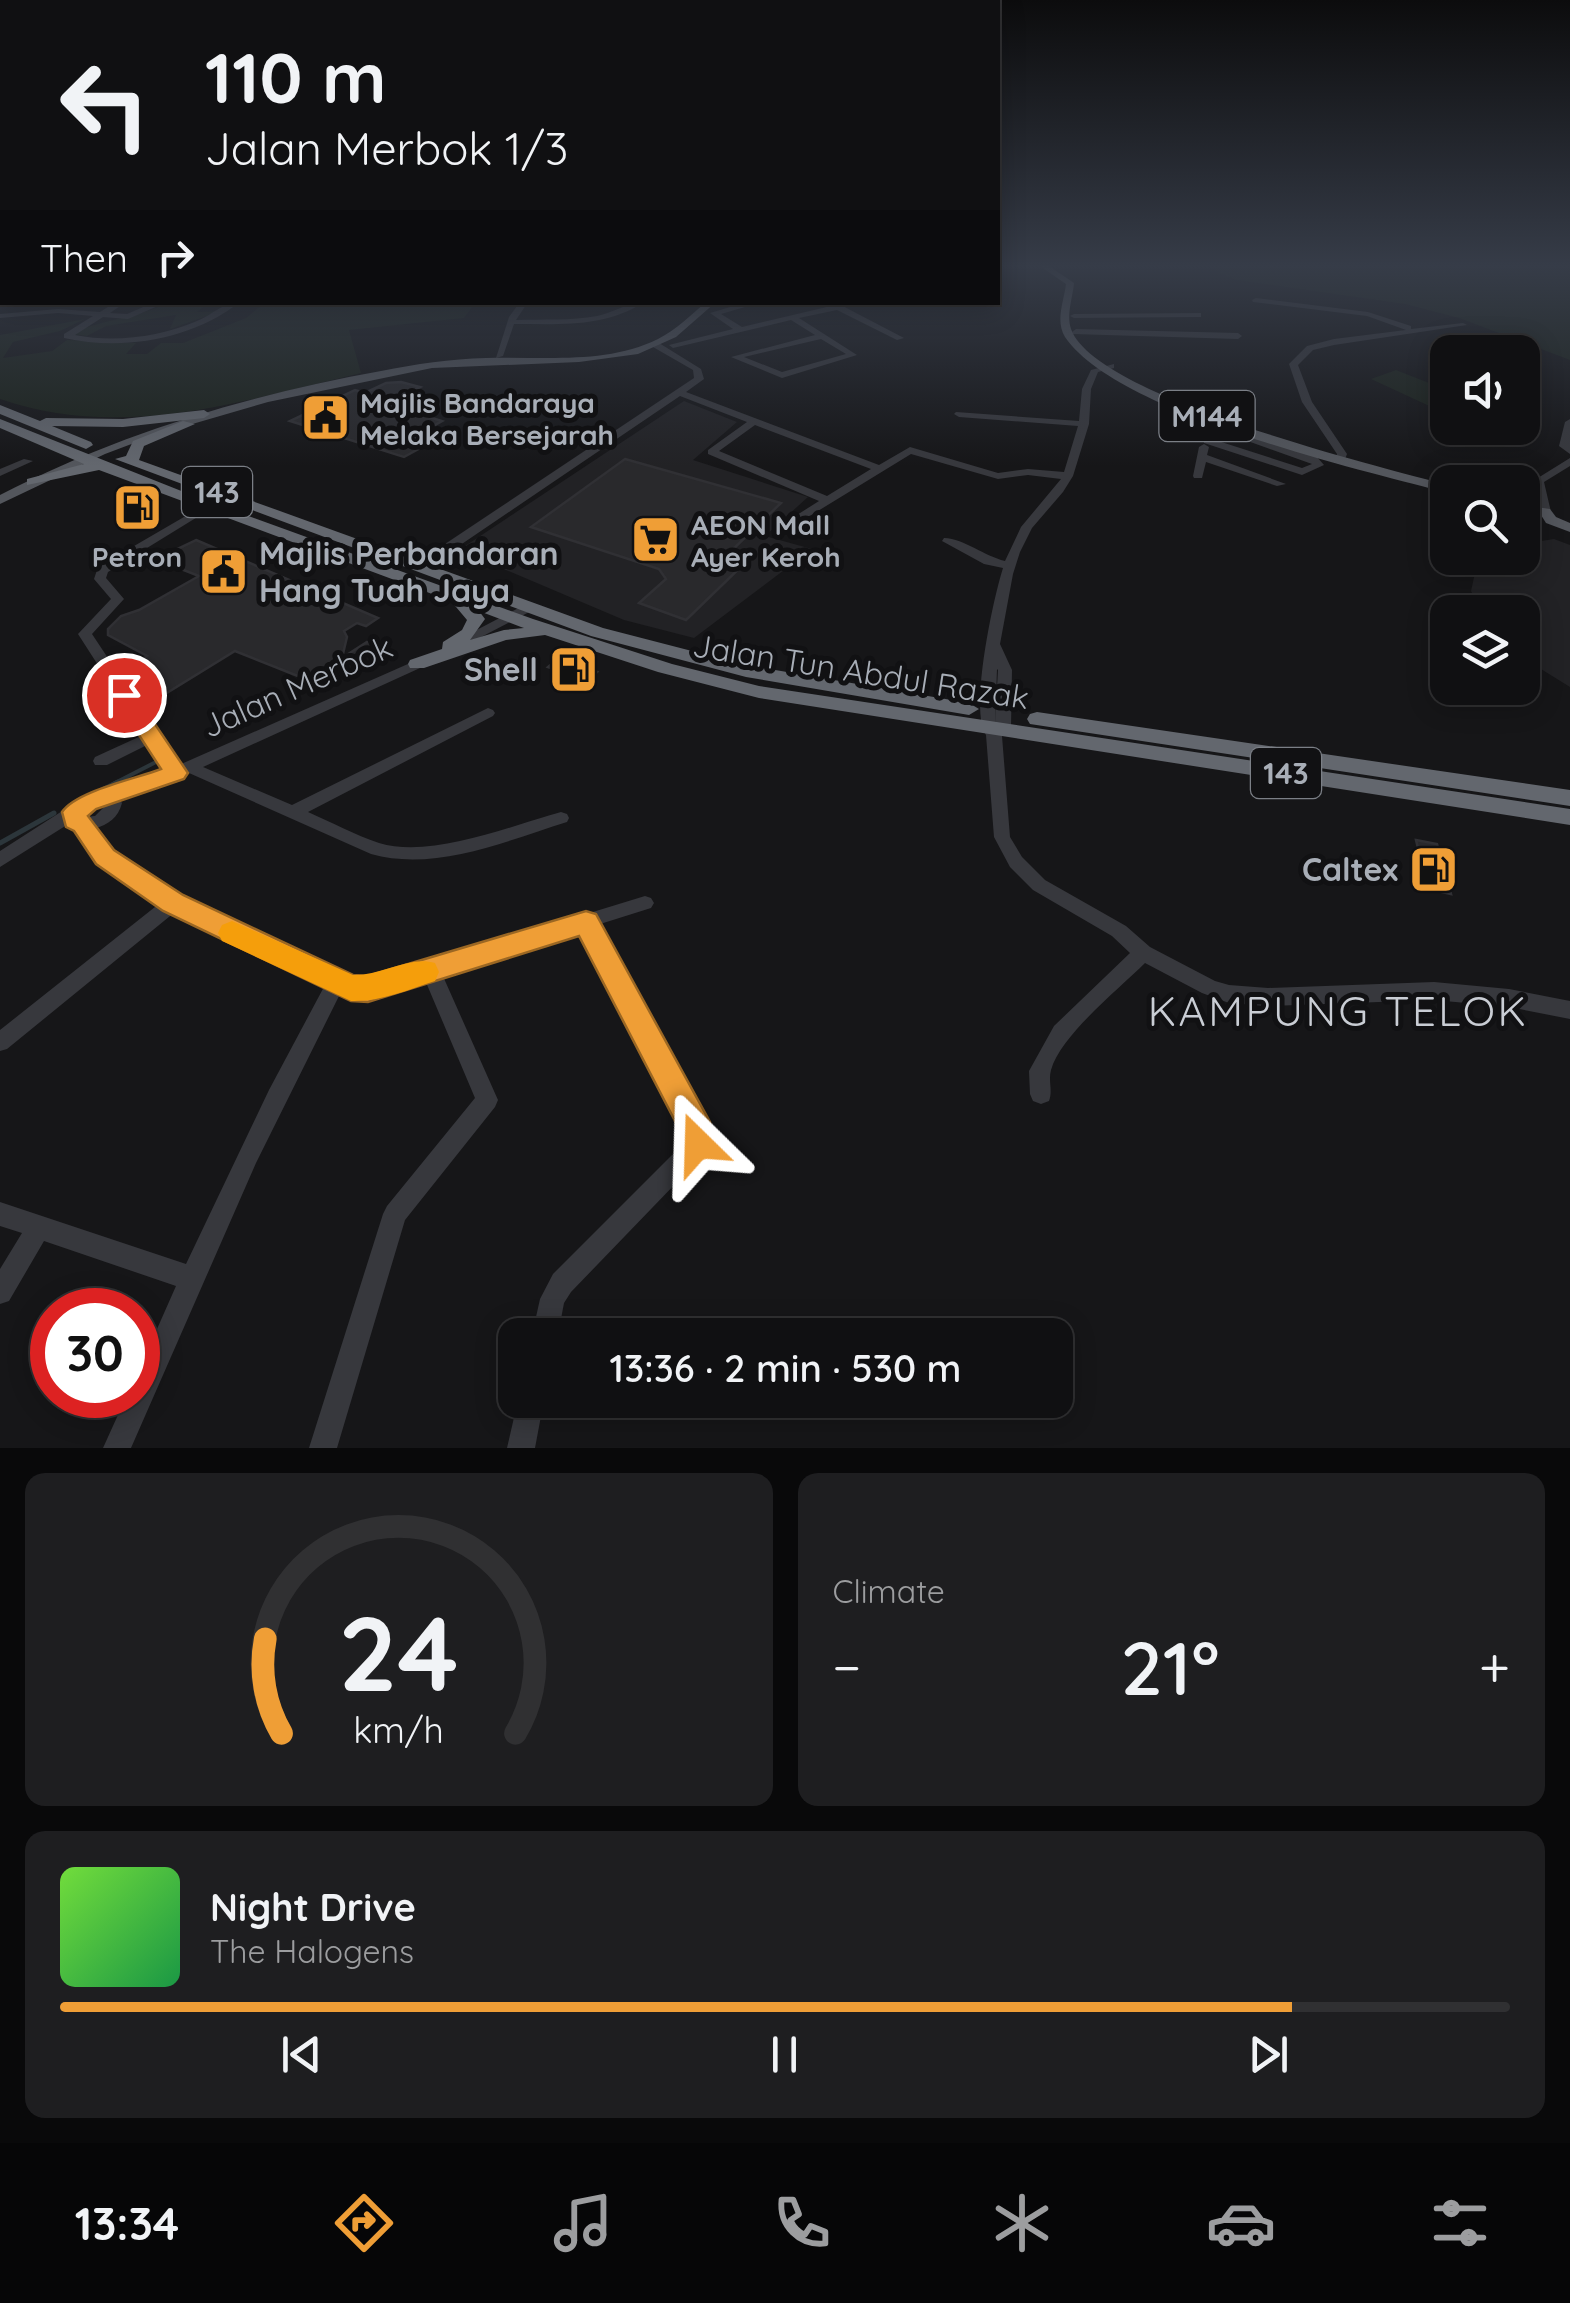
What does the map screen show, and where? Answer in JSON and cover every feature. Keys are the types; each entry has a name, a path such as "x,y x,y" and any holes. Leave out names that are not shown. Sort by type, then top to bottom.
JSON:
{"highway":[{"name":"Jalan Tun Abdul Razak","path":"0,409 92,456 208,506 520,612 746,672 995,722 1570,817"},
{"path":"24,418 86,424 204,416"},
{"path":"131,462 138,444 204,416"},
{"name":"Jalan Tun Abdul Razak","path":"0,423 42,442 131,462 397,557 445,584"},
{"path":"27,481 48,462 42,442"},
{"path":"27,481 72,469 92,456"},
{"path":"417,664 474,626 472,611 445,584"},
{"name":"Jalan Tun Abdul Razak","path":"520,612 556,633 650,666 742,689 1570,798"},
{"path":"417,664 504,635 556,633"}],"main road":[{"path":"0,496 27,481 204,416 407,366 499,356 593,353 639,346 664,332"},
{"path":"204,416 434,365 608,356 656,344 673,332"},
{"name":"M144","path":"1068,332 1107,366 1170,402 1224,425 1430,481"},
{"name":"M144","path":"1076,332 1107,366 1188,403 1341,457"},
{"path":"1540,511 1570,528"},
{"path":"1540,516 1570,528"}],"street":[{"path":"73,332 67,336 142,339 167,332"},
{"path":"499,356 508,332"},
{"path":"674,346 734,332"},
{"path":"817,332 824,336 853,355 782,375 735,358 824,336"},
{"path":"887,332 900,338"},
{"path":"1076,332 1238,336"},
{"path":"1341,457 1306,405 1294,364 1310,348 1397,332"},
{"path":"397,557 446,549 681,393 701,374 668,348 656,344"},
{"path":"1107,366 1092,372 1084,392 1084,424 1068,476 1022,532 994,643 1002,837 1016,862 1039,885 1120,931 1143,953 1229,994 1268,997 1434,991 1509,998 1570,1010"},
{"path":"681,393 880,469"},
{"path":"959,414 1084,424"},
{"path":"754,421 712,452 828,501"},
{"path":"1570,422 1564,446 1570,450"},
{"path":"1198,476 1208,441 1224,425 1313,458 1319,464 1302,472 1208,441"},
{"path":"782,529 910,450 998,476 1028,472 1068,476"},
{"path":"1202,457 1282,484"},
{"path":"0,474 28,462"},
{"path":"1545,512 1538,481 1570,464"},
{"path":"208,506 147,540 99,575 118,599 85,634 150,738 182,770 400,855 428,852 561,818"},
{"path":"948,542 988,561 1011,566"},
{"path":"445,584 446,549"},
{"name":"Jalan Merbok","path":"112,805 520,612"},
{"path":"994,643 1005,670 995,722"},
{"path":"294,811 488,712"},
{"path":"100,761 150,738"},
{"path":"0,860 79,812 112,805 105,857"},
{"path":"79,812 105,857 173,903 336,984 368,989 645,903"},
{"path":"0,1042 173,903"},
{"path":"548,1318 552,1299 562,1283 698,1144 698,1134 682,1102 586,922"},
{"path":"1041,1094 1039,1072 1061,1032 1143,953"},
{"path":"323,1448 395,1214 487,1100 430,970"},
{"path":"117,1448 297,1054 336,984"},
{"path":"0,1214 193,1279"},
{"path":"0,1292 38,1228"},
{"path":"520,1448 527,1418"}],"shaded area":[{"path":"58,332 13,342 3,358 52,351 67,340 136,343 126,354 147,354 161,343 183,343 212,332 349,332 361,373 227,405 136,417 90,417 0,399 0,335"},
{"path":"1495,332 1570,332 1570,360 1540,349 1540,335"},
{"path":"1396,370 1430,383 1430,406 1371,379"},
{"path":"684,401 737,422 693,460 808,497 765,536 812,549 694,638 624,620 459,550"},
{"path":"1554,539 1570,545 1570,687 1540,668 1540,595 1473,595 1471,591 1475,575 1540,575 1540,541"}],"building":[{"name":"Majlis Bandaraya Melaka Bersejarah","path":"386,383 420,387 401,396 432,405 416,413 442,421 414,437 431,442 404,457 290,421 355,390 365,393"},
{"name":"AEON Mall Ayer Keroh","path":"625,459 781,503 730,552 750,558 686,620 639,603 666,579 659,569 531,527"},
{"path":"196,540 378,618 366,626 357,623 344,631 347,637 342,658 367,642 377,647 313,682 235,651 165,694 142,682 154,674 134,665 147,656 108,635 108,629 121,616 199,576 163,562 165,555"},
{"name":"Shell","path":"559,658 597,672 587,681 548,667"},
{"name":"Caltex","path":"1416,840 1437,844 1451,894 1428,889"}],"waterway":[{"path":"113,784 154,763"},
{"path":"94,794 118,782"},
{"path":"0,843 54,813"}],"slow traffic":[{"path":"232,933 351,988 368,989 424,972"}],"place":[{"name":"Majlis Bandaraya Melaka Bersejarah","path":"325,418"},
{"name":"Petron","path":"137,508"},
{"name":"AEON Mall Ayer Keroh","path":"656,540"},
{"name":"Majlis Perbandaran Hang Tuah Jaya","path":"224,571"},
{"name":"Shell","path":"573,669"},
{"name":"Caltex","path":"1433,869"}],"district":[{"name":"KAMPUNG TELOK","path":"1338,1010"}],"route":[{"path":"124,695 176,773 141,788 90,800 78,808 75,820 88,831 105,857 173,903 351,988 368,989 586,922 686,1110 698,1134 698,1144"}]}
